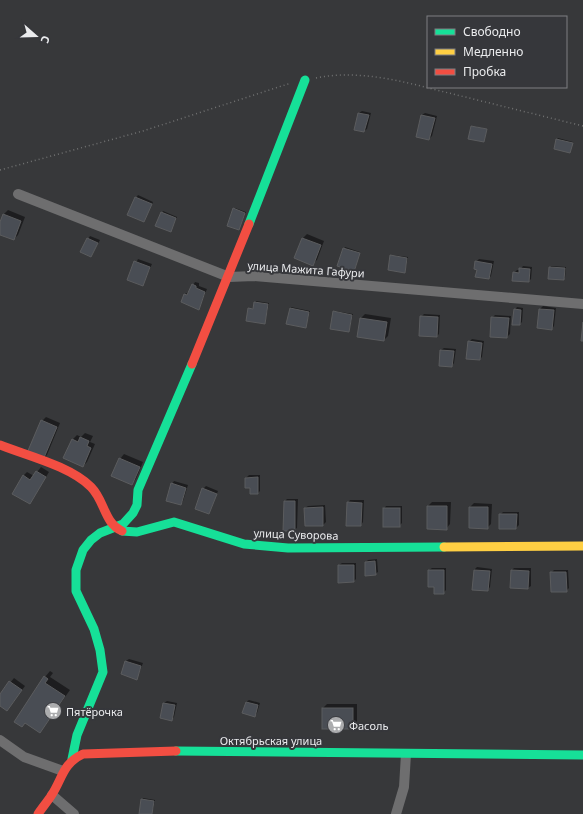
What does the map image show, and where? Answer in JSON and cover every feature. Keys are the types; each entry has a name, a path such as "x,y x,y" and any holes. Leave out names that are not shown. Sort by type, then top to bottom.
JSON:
{"street":[{"path":"38,814 52,795 63,772 72,759 77,735 103,672 102,661 91,624 75,582 76,571 86,545 94,536 103,532 117,529 134,512 138,490 229,277 305,80"},
{"name":"улица Мажита Гафури","path":"18,194 229,277 254,276 583,304"},
{"path":"0,445 74,475 87,483 96,491 104,510 117,529"},
{"name":"улица Суворова","path":"117,529 123,532 137,533 174,522 244,544 288,548 583,546"},
{"path":"0,740 24,757 63,772"},
{"name":"Октябрьская улица","path":"72,759 83,754 143,751 583,755"},
{"path":"396,814 404,787 406,754"},
{"path":"52,795 74,814"}],"building":[{"path":"358,113 369,115 364,132 354,130"},
{"path":"421,115 435,118 429,140 416,137"},
{"path":"471,126 487,129 484,142 468,139"},
{"path":"556,139 573,143 570,153 554,149"},
{"path":"135,197 152,204 144,222 127,215"},
{"path":"233,208 245,213 239,230 227,226"},
{"path":"161,212 176,218 171,232 155,226"},
{"path":"3,214 21,221 14,240 0,235 0,222"},
{"path":"87,238 98,243 91,257 80,252"},
{"path":"302,238 321,245 313,266 294,258"},
{"path":"343,248 360,253 354,272 337,266"},
{"path":"390,255 407,258 405,273 388,270"},
{"path":"134,261 150,267 143,286 127,280"},
{"path":"475,261 492,264 489,279 475,277 477,270 474,269"},
{"path":"549,267 565,268 564,280 548,279"},
{"path":"519,268 530,269 529,282 512,281 513,272 519,273"},
{"path":"192,284 196,286 196,288 205,292 199,310 181,302 184,294 187,295"},
{"path":"254,302 268,304 265,324 246,321 248,308 253,309"},
{"path":"290,308 309,312 306,328 286,324"},
{"path":"514,309 521,310 520,325 512,325"},
{"path":"539,309 554,310 552,330 537,328"},
{"path":"333,311 352,315 349,332 330,329"},
{"path":"420,316 438,317 437,337 419,336"},
{"path":"491,317 509,318 507,338 490,337"},
{"path":"360,318 387,322 384,341 357,337"},
{"path":"583,322 583,341 581,341"},
{"path":"468,341 482,343 480,360 466,359"},
{"path":"440,350 454,351 452,367 439,366"},
{"path":"41,420 57,427 43,460 27,453"},
{"path":"80,437 89,441 87,446 91,448 83,467 63,458 72,439 78,442"},
{"path":"119,458 140,467 132,485 111,476"},
{"path":"36,471 46,477 30,504 12,494 23,475 30,480"},
{"path":"258,477 258,494 250,494 250,488 245,488 245,478"},
{"path":"171,483 186,488 181,505 166,501"},
{"path":"202,488 217,494 209,514 195,509"},
{"path":"284,501 295,501 295,531 283,531"},
{"path":"347,502 362,503 361,526 346,526"},
{"path":"427,506 447,506 447,530 427,529"},
{"path":"323,507 323,526 305,526 304,508"},
{"path":"469,507 488,507 488,529 469,528"},
{"path":"383,508 400,508 400,527 383,527"},
{"path":"499,514 517,514 516,529 499,529"},
{"path":"375,561 376,575 365,576 365,562"},
{"path":"338,565 354,565 354,582 338,583"},
{"path":"428,570 444,570 444,594 434,594 434,587 428,587"},
{"path":"474,570 490,571 488,591 472,590"},
{"path":"511,570 529,571 528,589 510,588"},
{"path":"550,572 566,572 567,592 551,592"},
{"path":"125,661 141,666 137,680 121,674"},
{"path":"44,676 48,679 45,683 65,696 40,733 25,723 22,727 14,722"},
{"path":"9,681 22,690 7,711 0,706 0,694"},
{"path":"246,702 258,705 255,717 242,713"},
{"path":"163,703 175,705 172,721 160,718"},
{"path":"322,708 353,708 353,729 322,729"},
{"path":"141,799 154,801 152,814 139,814"}],"traffic: fast":[{"path":"249,224 305,80"},
{"path":"72,759 77,735 103,672 100,650 94,629 76,591 76,570 83,550 91,540 100,533 123,524 133,513 137,505 138,490 192,364"},
{"path":"122,531 137,532 174,522 244,544 288,548 444,547"},
{"path":"176,751 583,755"}],"traffic: slow":[{"path":"444,547 583,546"}],"traffic: jam":[{"path":"192,364 249,224"},
{"path":"0,445 60,467 82,480 96,493 112,523 122,531"},
{"path":"38,814 51,796 67,767 71,762 83,754 176,751"}],"place":[{"name":"Пятёрочка","path":"53,711"},
{"name":"Фасоль","path":"336,725"}]}
